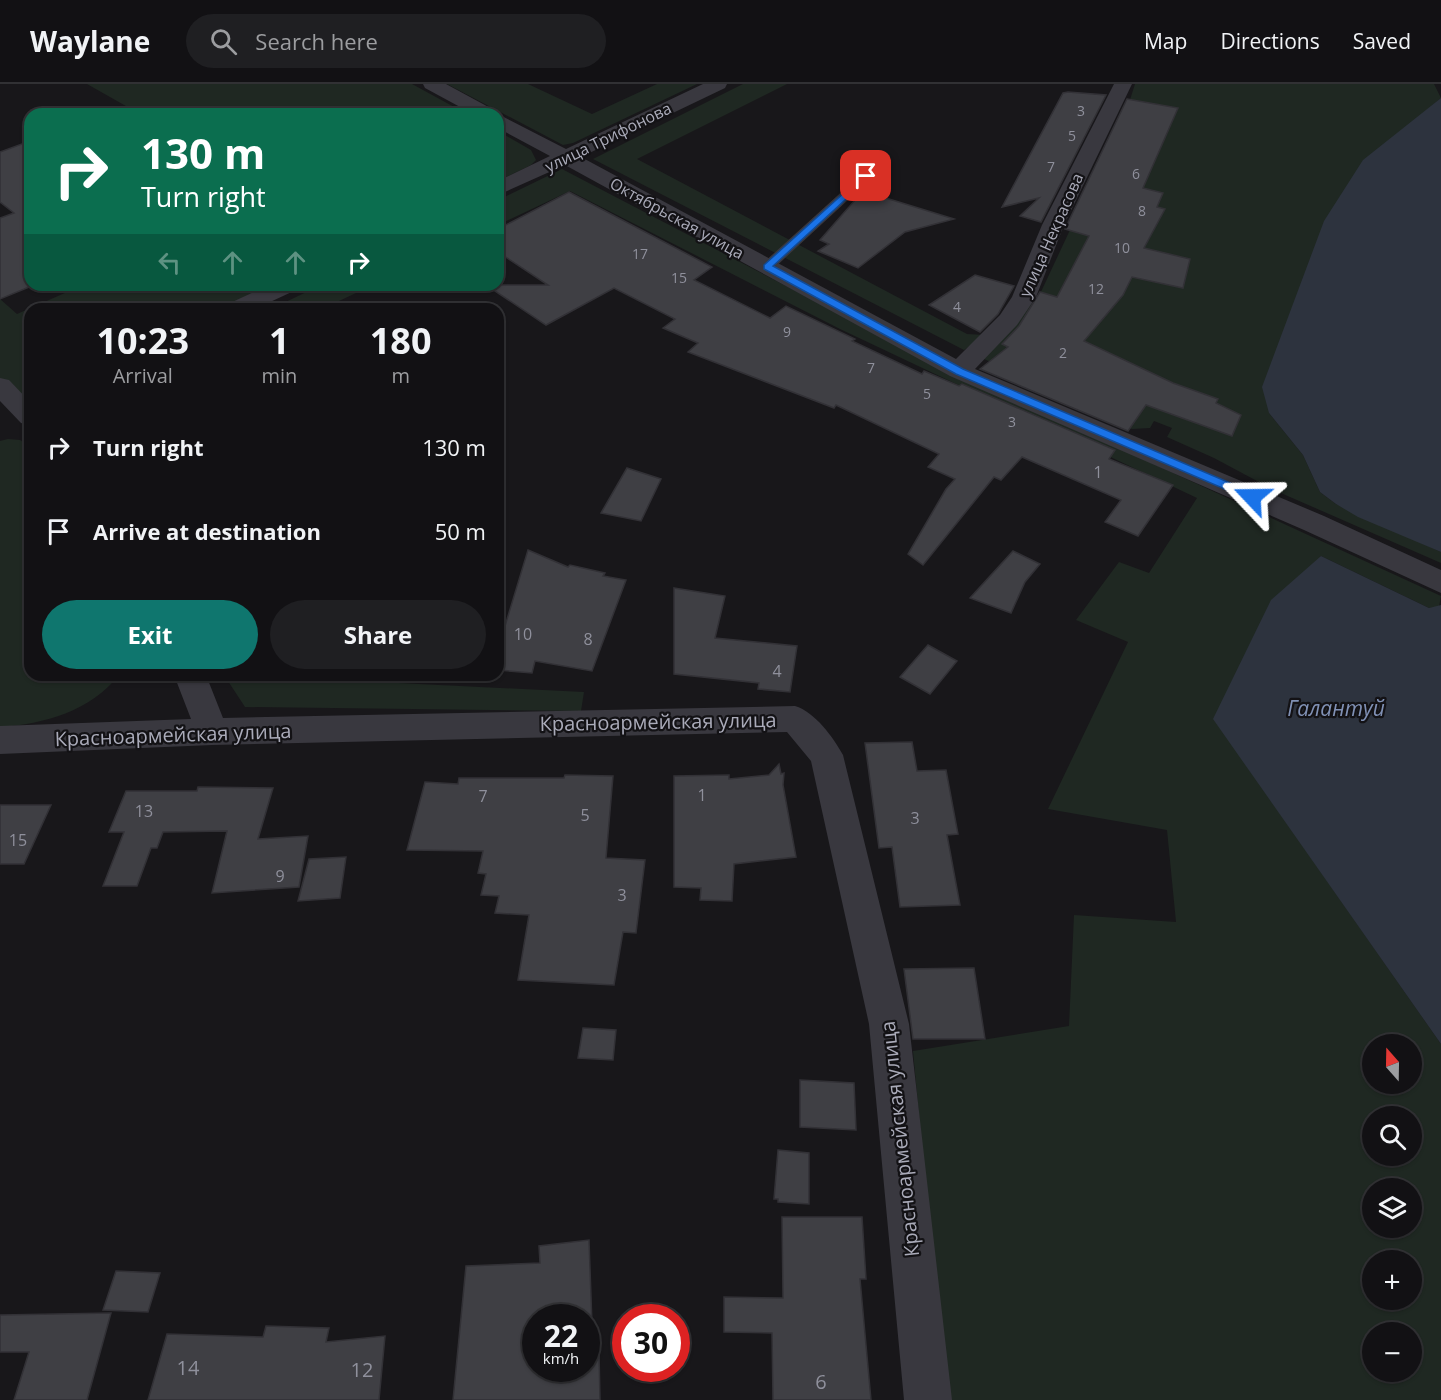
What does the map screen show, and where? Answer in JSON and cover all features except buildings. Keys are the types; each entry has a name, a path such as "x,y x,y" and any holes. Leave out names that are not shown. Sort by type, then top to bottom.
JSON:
{"street":[{"path":"432,84 476,108"},
{"name":"улица Трифонова","path":"504,186 718,84"},
{"name":"улица Некрасова","path":"959,371 1009,320 1024,297 1053,225 1123,84"},
{"name":"Октябрьская улица","path":"504,123 959,371 1314,524 1441,582"},
{"path":"249,303 275,291"},
{"path":"0,386 20,411"},
{"path":"192,681 212,732"},
{"name":"Красноармейская улица","path":"0,740 212,732 795,719 826,755 889,1024 928,1400"}],"lane":[{"path":"767,267 883,161"}],"shaded area":[{"path":"87,84 412,84 456,108 129,108"},
{"path":"447,84 528,84 592,114 657,84 697,84 573,143 563,145 504,114 504,108 493,108"},
{"path":"743,84 787,84 637,159 967,334 985,335 964,350 593,159"},
{"path":"1135,84 1434,84 1441,98 1413,122 1269,413 1303,455 1320,492 1336,504 1441,552 1441,563 1274,490 1214,458 1167,437 1172,428 1154,421 1150,428 1132,429 982,358 1040,294 1128,106"},
{"path":"504,134 531,150 536,160 531,165 504,178"},
{"path":"562,169 811,299 1010,398 1441,596 1439,607 1429,608 1321,556 1214,719 1441,1044 1441,1400 946,1400 913,1051 1069,1026 1074,915 1176,922 1167,830 1048,809 1128,642 1076,620 1119,562 1149,573 1197,498 840,329 570,191 504,222 504,197"},
{"path":"69,291 261,291 235,303 42,303"},
{"path":"308,291 360,291 335,303 284,303"},
{"path":"0,299 17,314 24,311 24,401 19,403 0,384"},
{"path":"8,439 24,442 24,681 113,681 94,698 66,713 34,723 0,727 0,441"},
{"path":"228,681 397,681 399,683 584,692 581,711 245,707"}],"water":[{"path":"1441,98 1441,552 1358,517 1320,492 1303,455 1269,413 1262,387 1324,221 1363,160"},
{"name":"Галантуй","path":"1321,556 1429,608 1441,605 1441,1044 1213,719 1271,600"}],"route":[{"path":"866,176 767,267 959,371 1252,497"}]}
